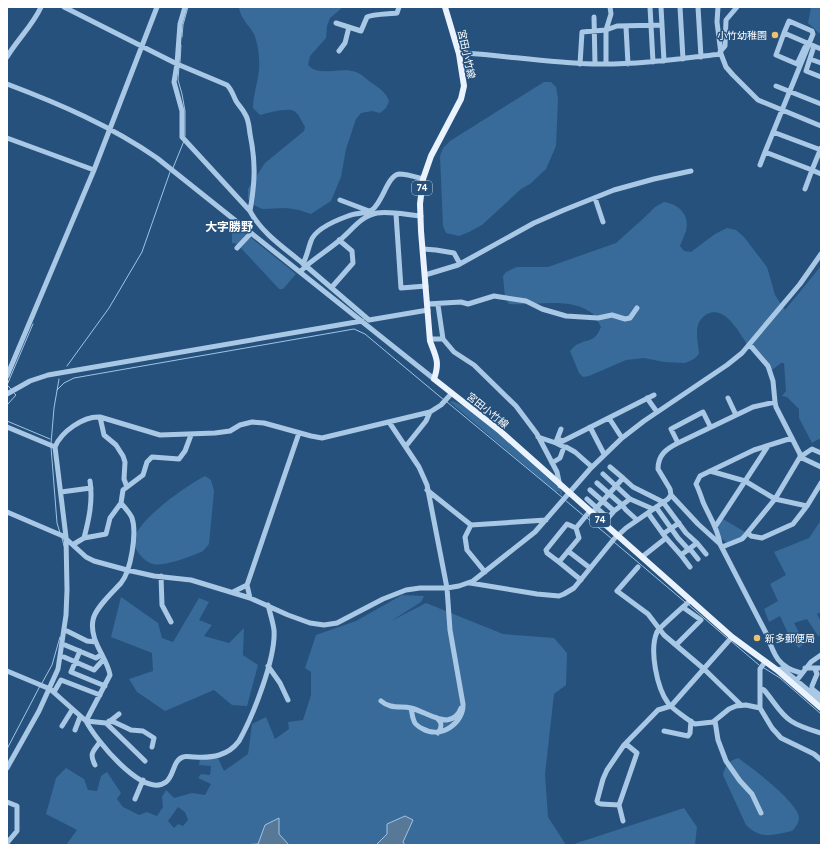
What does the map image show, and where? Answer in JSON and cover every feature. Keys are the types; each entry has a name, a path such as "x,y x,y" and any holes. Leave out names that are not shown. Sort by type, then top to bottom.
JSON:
{"main road":[{"name":"宮田小竹線","path":"445,7 459,54 463,77 463,92 461,99 431,156 423,179 420,204 422,249 430,339 438,362 438,369 434,379 500,431 568,493 588,515 614,539 642,557 687,604 730,639 777,670 821,708"}],"street":[{"path":"7,57 37,16 41,7"},
{"path":"64,7 177,64 227,85 231,89 237,102 245,112 249,122 254,148 254,188 250,211"},
{"path":"7,376 111,129 156,7"},
{"path":"185,7 180,24 174,82 181,104 184,139 250,211 254,220 264,231 332,287 369,320 438,304 461,302 468,304 494,296 526,301 542,309 566,316 598,318 617,316 625,319 630,318 637,308"},
{"path":"336,23 362,31 367,17 397,13 399,7"},
{"path":"606,64 606,30 611,14 610,7"},
{"path":"650,7 653,62"},
{"path":"661,7 664,61"},
{"path":"680,7 683,59"},
{"path":"698,7 701,57"},
{"path":"718,7 717,22 721,53 726,67 751,94 762,102 821,126"},
{"path":"459,54 466,53 580,64 628,64 701,57 721,53 726,46 726,20 737,7"},
{"path":"594,17 595,64"},
{"path":"760,165 782,110 810,44 814,34 812,30 789,21 776,55 797,64 810,44"},
{"path":"580,64 582,32 606,30 617,26 662,25"},
{"path":"339,51 345,44 349,27"},
{"path":"626,27 628,64"},
{"path":"784,33 821,49"},
{"path":"810,44 810,59 806,71 821,77"},
{"path":"810,59 821,63"},
{"path":"7,84 68,108 111,129 145,149 170,167 434,379"},
{"path":"776,86 821,104"},
{"path":"773,132 821,149 805,189"},
{"path":"7,138 94,170"},
{"path":"765,152 821,174"},
{"path":"425,275 460,264 534,223 614,190 654,179 692,171"},
{"path":"300,272 308,256 311,240 315,234 339,219 369,211 379,203 390,180 396,175 423,179"},
{"path":"595,198 603,222"},
{"path":"340,200 375,214 421,216"},
{"path":"304,265 349,232 355,224 375,214"},
{"path":"396,214 400,288 426,286"},
{"path":"238,248 251,233"},
{"path":"332,287 353,263 352,251 339,240"},
{"path":"422,249 454,253 460,264"},
{"path":"7,512 65,536 86,557 94,561 127,570 191,580 250,598 288,615 310,622 329,625 337,623 383,599 406,590 420,588 447,588 469,583 518,546 546,520 568,493 604,454 622,438 657,412 727,365 750,345 800,284 821,254"},
{"path":"438,304 443,339 454,352 474,365 516,406 538,437 557,472 560,486"},
{"path":"7,394 30,381 48,375 362,321"},
{"path":"430,339 443,339"},
{"path":"750,345 768,366 773,381 775,402 800,458 821,467"},
{"path":"7,768 51,690 58,669 66,615 65,536 61,492 54,447 66,431 93,417 100,417 160,435 215,434 230,431 252,422 264,423 322,438 430,412 441,405 452,393"},
{"path":"538,437 563,441 654,395"},
{"path":"647,398 657,412"},
{"path":"728,398 736,414"},
{"path":"721,545 698,524 671,495 670,489 660,474 658,465 661,456 678,442 710,426 753,407 775,402"},
{"path":"406,446 426,421 430,412"},
{"path":"678,442 671,429 703,412 710,426"},
{"path":"100,417 104,435 116,445 123,456 125,462 124,479 127,487"},
{"path":"609,418 622,438"},
{"path":"389,422 423,474 447,588 450,630 463,704 462,715 456,723 433,733 419,727 413,720 411,708"},
{"path":"7,427 54,447"},
{"path":"590,427 604,454"},
{"path":"557,441 561,429"},
{"path":"250,598 246,585 299,433"},
{"path":"74,544 84,538 106,534 110,518 121,503 124,490 143,475 147,462 152,456 179,459 185,451 191,434"},
{"path":"792,438 754,450 710,471 700,476 696,484 703,502 716,527 721,545 767,635 775,656 782,663 801,673"},
{"path":"557,441 564,447 575,452 592,467"},
{"path":"716,527 768,446"},
{"path":"552,463 560,458 564,447"},
{"path":"721,545 742,539 748,533 775,498 800,458 812,449 821,454"},
{"path":"610,467 632,486 663,502 686,533 706,554"},
{"path":"710,471 745,481 775,498 807,506"},
{"path":"603,474 628,497 652,510 671,528 698,559"},
{"path":"576,528 597,508 622,478"},
{"path":"84,538 91,506 90,482"},
{"path":"597,482 636,520"},
{"path":"748,533 751,536 762,538 793,524 821,484"},
{"path":"587,499 608,518 628,497 632,486"},
{"path":"61,492 90,488"},
{"path":"427,490 471,525 546,520"},
{"path":"590,490 614,511"},
{"path":"469,583 559,596 570,592 614,539 636,520 671,495"},
{"path":"86,721 110,675 96,642 92,627 94,616 124,579 133,543 131,516 121,503"},
{"path":"652,510 664,536 690,567"},
{"path":"642,557 671,528 679,523"},
{"path":"559,562 579,538 576,528 567,524 546,550 547,553 581,580"},
{"path":"471,525 465,537 467,550 484,572"},
{"path":"681,555 697,543"},
{"path":"568,551 590,568"},
{"path":"638,567 617,591 648,614 658,629 704,669 741,705"},
{"path":"161,576 162,605 171,622"},
{"path":"233,592 246,585"},
{"path":"676,645 701,620 687,604 656,632 655,667 659,684 664,697 670,706 695,724 715,721 729,709 741,705 760,708"},
{"path":"7,671 51,690 86,721 100,742 118,763 131,774 156,785 163,783 170,777 180,758 185,756 214,756 224,754 235,746 256,703 268,666 274,638 274,629 268,606"},
{"path":"67,631 88,641 96,642"},
{"path":"619,806 601,804 597,801 603,779 608,770 626,744 658,710 670,706 730,639"},
{"path":"65,645 96,658 102,657"},
{"path":"80,651 71,672 105,686"},
{"path":"797,680 805,668 821,655"},
{"path":"64,657 94,670 102,657"},
{"path":"765,662 760,669 760,708 772,728 781,738 814,754 821,760"},
{"path":"268,666 280,683 288,700"},
{"path":"805,668 821,668"},
{"path":"777,670 781,669 785,671 821,701"},
{"path":"815,669 818,679 812,686 812,689 821,696"},
{"path":"72,684 76,674"},
{"path":"51,690 60,680 100,695"},
{"path":"760,688 764,690 780,711 790,720 796,724 821,733"},
{"path":"381,701 387,706 411,708 443,719 452,719 460,712 463,704"},
{"path":"62,726 72,710"},
{"path":"108,722 119,714"},
{"path":"74,730 80,717"},
{"path":"437,718 441,727 438,732"},
{"path":"86,721 114,722 132,730 145,732 154,738 152,746"},
{"path":"664,731 688,736 690,733 691,721"},
{"path":"715,721 718,740 726,761 752,794 761,812"},
{"path":"108,722 145,761"},
{"path":"95,765 91,754 100,742"},
{"path":"623,822 619,806 637,753 626,744"},
{"path":"135,799 143,780"},
{"path":"7,802 17,806 17,832 7,843"}],"shaded area":[{"path":"239,7 343,7 330,18 327,26 326,38 310,56 308,65 318,71 344,70 358,73 382,90 389,101 386,108 380,113 372,111 361,113 356,119 346,149 341,177 331,201 311,214 286,208 262,209 254,205 248,199 248,189 265,163 304,131 305,127 294,111 277,111 260,115 253,108 259,71 258,50 254,34 243,18"},
{"path":"811,7 821,7 821,35 808,23"},
{"path":"544,82 551,82 556,87 558,99 556,146 546,169 530,184 521,189 482,225 459,236 446,233 443,226 440,156 443,148 450,141"},
{"path":"664,202 679,208 685,215 687,225 680,246 684,251 691,252 715,234 727,228 736,230 744,237 767,267 775,295 785,310 821,266 821,440 819,439 812,443 799,418 799,409 787,397 782,396 786,391 784,363 781,363 772,370 769,369 753,353 734,325 722,314 715,312 707,314 699,322 697,337 699,354 694,359 685,363 664,362 644,358 626,360 589,376 583,377 579,373 570,351 577,344 594,338 599,332 601,327 593,314 584,308 564,303 509,304 505,298 503,276 506,272 517,267 548,267 616,243 655,207"},
{"path":"232,223 246,234 238,244 232,243"},
{"path":"250,237 296,274 283,289 279,289 241,248"},
{"path":"451,401 462,405 476,414 508,440 562,491 562,494 561,495 559,491 556,492 450,402"},
{"path":"205,476 211,480 214,491 209,544 203,551 192,556 164,564 153,564 144,559 134,544 135,536 141,526 150,516 174,496"},
{"path":"723,519 745,532 742,537 727,543 724,541 718,530 719,524"},
{"path":"821,520 821,612 817,614 821,622 821,635 818,636 807,619 794,623 804,643 799,648 791,640 780,616 769,622 764,609 778,601 770,584 786,575 774,552 809,538"},
{"path":"402,595 424,596 421,602 391,621 426,603 503,634 554,638 567,653 566,685 554,694 545,774 548,817 566,845 66,845 77,830 46,814 56,778 66,768 84,779 88,790 97,791 101,776 107,772 121,793 117,799 123,807 139,815 147,812 157,816 163,807 162,797 166,790 174,798 192,793 205,795 211,784 198,778 201,774 210,775 211,766 199,765 200,759 218,758 224,771 248,754 252,724 266,717 275,739 289,729 288,722 303,720 311,695 311,672 305,668 316,635 356,621","holes":["178,807 185,812 188,820 183,826 178,824 174,828 168,821"]},
{"path":"121,597 158,623 162,638 173,642 199,598 209,602 199,620 212,625 204,636 229,643 244,628 243,655 258,665 247,706 232,705 214,690 165,711 137,692 129,679 153,671 152,653 111,637"},
{"path":"738,758 773,786 797,811 799,818 798,824 792,831 773,835 762,835 746,825 723,775 728,764"},
{"path":"684,808 697,827 695,845 571,845"},
{"path":"405,816 413,820 403,842 405,845 376,845 387,834 387,824"},
{"path":"279,818 279,834 289,845 242,845 258,844 265,825"}],"waterway":[{"path":"182,37 183,25 188,7"},
{"path":"180,63 181,45"},
{"path":"179,67 178,80 185,111 185,136"},
{"path":"173,168 184,141"},
{"path":"67,366 109,308 142,252 170,172"},
{"path":"11,389 7,385 33,324"},
{"path":"57,390 64,383 74,378 354,329 365,334 444,400"},
{"path":"51,444 54,408 59,379"},
{"path":"7,405 16,395 14,393"},
{"path":"447,402 563,498"},
{"path":"7,421 50,439"},
{"path":"51,447 57,523 60,533"},
{"path":"565,500 584,516"},
{"path":"587,518 612,539"},
{"path":"62,538 64,546"},
{"path":"614,542 685,602"},
{"path":"689,605 727,638"},
{"path":"42,683 52,665 60,637"},
{"path":"731,641 759,665"},
{"path":"764,668 780,678 821,714"},
{"path":"7,749 40,686"}],"place":[{"name":"小竹幼稚園","path":"775,35"},
{"name":"新多郵便局","path":"757,638"}],"district":[{"name":"大字勝野","path":"229,227"}]}
